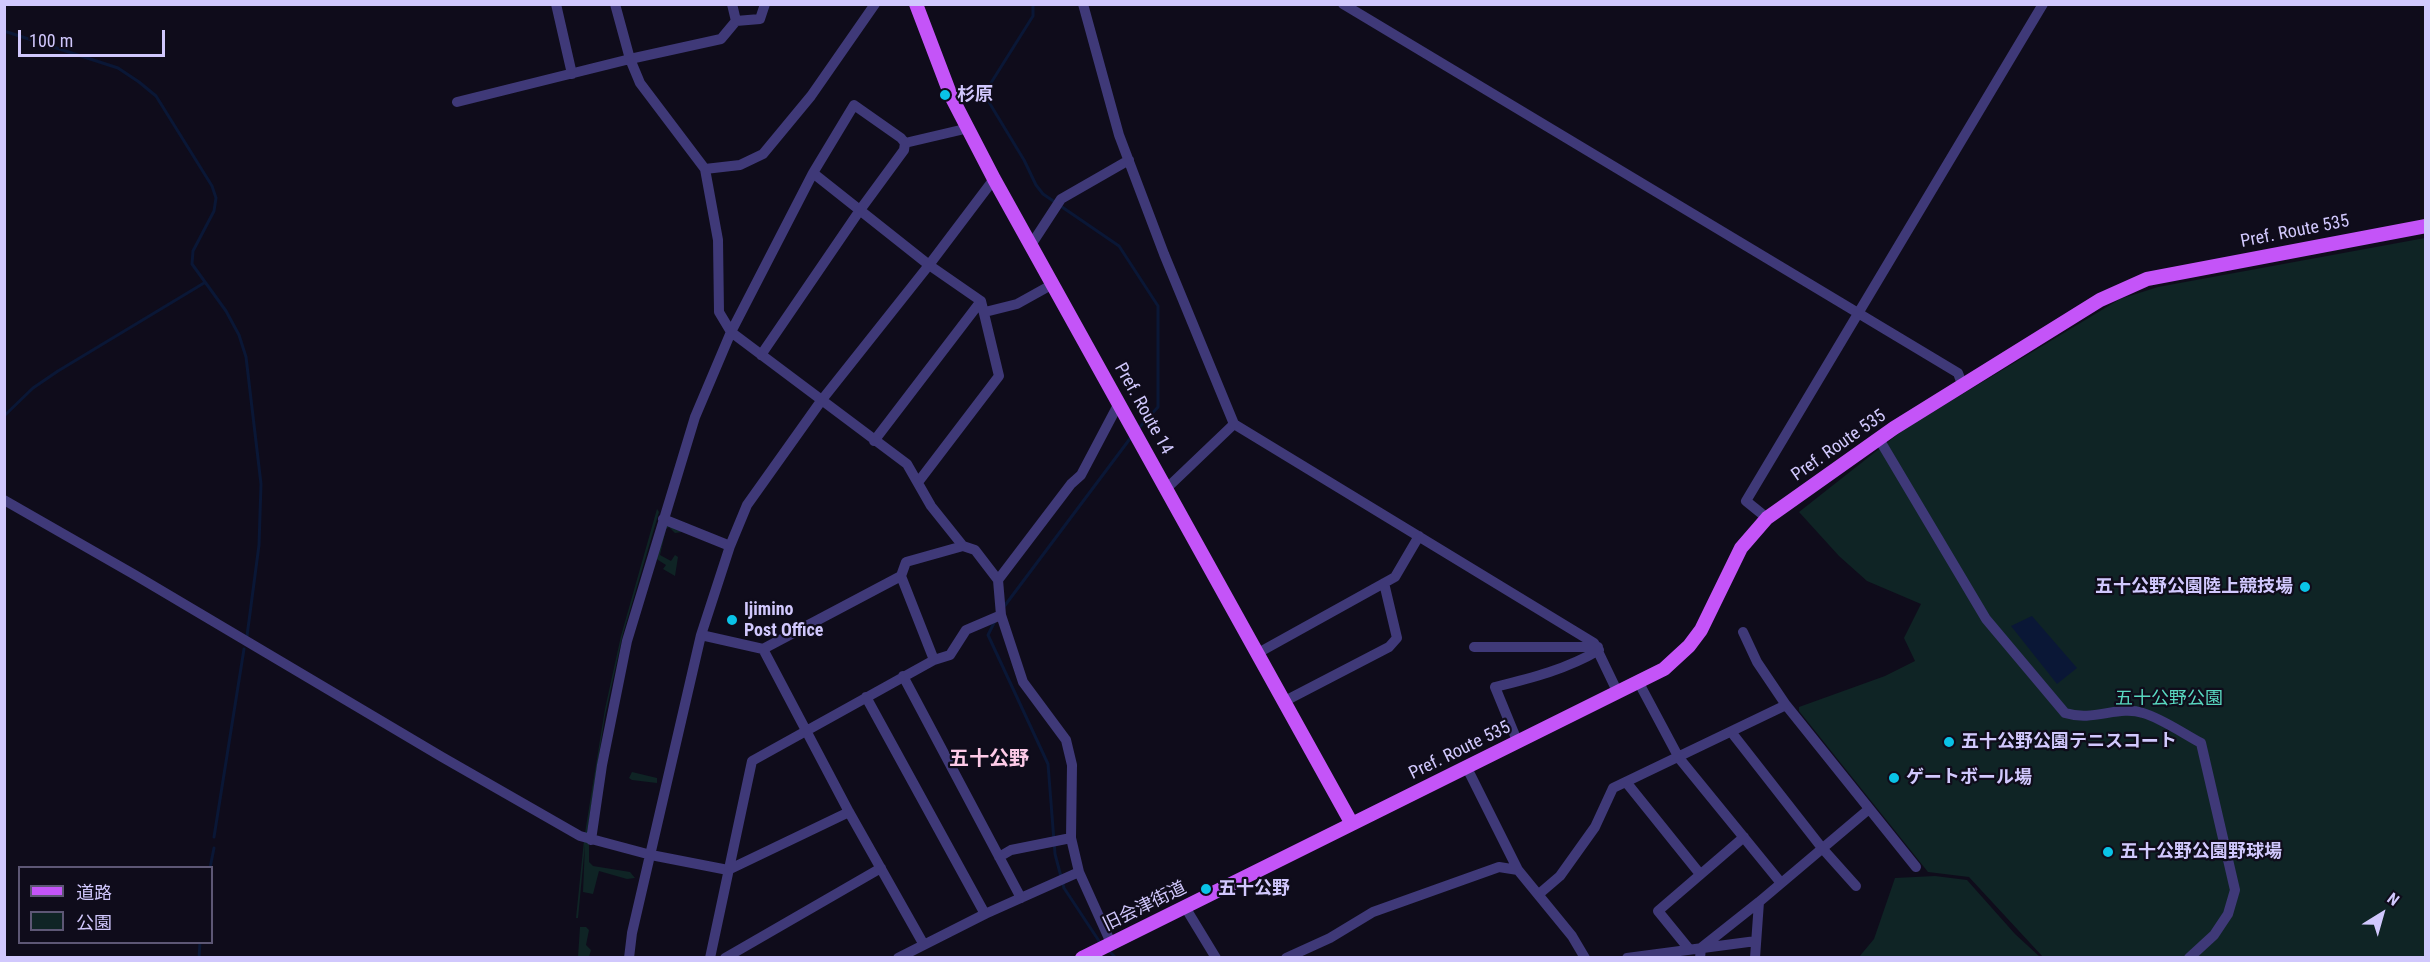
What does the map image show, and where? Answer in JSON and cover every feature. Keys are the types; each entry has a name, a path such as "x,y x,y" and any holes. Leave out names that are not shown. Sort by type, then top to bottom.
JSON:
{"main road":[{"name":"Pref. Route 14","path":"916,4 948,87 994,179 1352,824"},
{"name":"Pref. Route 535","path":"1352,824 1664,669 1689,646 1701,630 1741,548 1767,518 1962,384 2100,300 2147,279 2426,226"},
{"name":"旧会津街道","path":"1082,957 1352,824"}],"street":[{"path":"556,4 572,74"},
{"path":"732,4 736,21"},
{"path":"457,102 721,39 736,21 760,19 765,4"},
{"path":"705,169 740,165 763,154 810,96 875,4"},
{"path":"1083,4 1119,135 1164,254 1234,424 1594,643 1618,693"},
{"path":"1342,4 1958,373 1962,384"},
{"path":"1767,518 1746,501 2043,4"},
{"path":"616,5 630,59 640,83 705,169 718,240 719,312 731,332 907,464 931,506 963,546 975,550 998,580 1001,615 1023,682 1066,740 1072,765 1071,838 1079,872 1111,943"},
{"path":"591,840 602,765 627,641 695,417 731,332 813,173 854,105 901,138 905,143 904,150 761,355"},
{"path":"905,143 969,128"},
{"path":"1031,245 1061,199 1130,160"},
{"path":"813,173 929,266 981,301 985,312 999,376 918,481"},
{"path":"629,957 702,635 730,546 747,505 822,401 929,266 994,179"},
{"path":"985,312 1017,304 1053,284"},
{"path":"874,441 981,301"},
{"path":"998,580 1071,484 1081,475 1119,403"},
{"path":"1167,488 1234,424"},
{"path":"1879,439 1986,619 2065,713 2079,717 2127,711 2143,713 2201,743 2235,890 2228,914 2214,935 2189,957"},
{"path":"4,500 135,574 462,769 572,832 591,840 651,855 728,870 849,812"},
{"path":"663,519 730,546"},
{"path":"1258,653 1395,577 1419,536"},
{"path":"934,660 901,576 906,562 963,546"},
{"path":"702,635 764,649 901,576"},
{"path":"1285,701 1389,647 1397,638 1384,583"},
{"path":"710,957 752,761 903,676 934,660 951,655 966,630 1001,615"},
{"path":"1743,632 1757,662 1786,705 1916,867"},
{"path":"1474,647 1598,649"},
{"path":"764,649 849,812 924,945"},
{"path":"1518,743 1495,687 1541,676 1583,660 1598,649"},
{"path":"903,676 1021,898"},
{"path":"1639,683 1679,758 1781,883"},
{"path":"866,697 985,914"},
{"path":"1539,894 1560,876 1590,835 1613,789 1732,734 1786,705"},
{"path":"1732,734 1822,848 1856,886"},
{"path":"1467,768 1518,870 1539,894 1585,957"},
{"path":"1626,783 1700,874"},
{"path":"1700,953 1869,809"},
{"path":"1689,950 1658,911 1744,837"},
{"path":"999,857 1011,850 1071,838"},
{"path":"1286,957 1330,938 1373,912 1499,867 1518,870"},
{"path":"725,957 881,868"},
{"path":"898,957 985,914 1079,872"},
{"path":"1755,957 1759,902"},
{"path":"1185,907 1216,957"},
{"path":"1627,957 1689,950 1700,953 1756,940"}],"green space":[{"name":"五十公野公園","path":"2425,238 2425,957 2043,957 1969,877 1928,872 1799,711 1799,707 1885,676 1915,661 1904,638 1921,604 1867,581 1839,556 1799,512 1903,430 2120,299 2158,287"},
{"path":"657,509 659,512 623,634 605,716 587,833 585,833 605,709 621,636"},
{"path":"669,525 682,532 675,533 669,527 666,529 660,555 671,561 675,555 678,557 675,576 663,569 666,565 655,558 664,528"},
{"path":"632,772 657,778 657,783 632,780 629,778"},
{"path":"584,840 589,843 589,862 593,866 630,872 635,878 627,879 599,871 593,894 583,892 585,845 578,918 576,918"},
{"path":"1935,876 1967,880 2015,934 2040,957 1859,957 1874,939 1895,878"},
{"path":"580,927 586,927 589,930 586,945 591,950 589,957 578,957"}],"water":[{"path":"2032,616 2077,668 2057,684 2011,626"}],"waterway":[{"path":"1033,4 1033,16 984,94 1043,194 1119,246 1158,306 1158,407 1138,429"},
{"path":"4,31 118,68 139,82 156,96 212,186 216,198 214,211 193,251 192,264 226,311 239,335 246,357 261,484 259,545 247,636"},
{"path":"4,416 33,388 58,371 204,283"},
{"path":"1003,608 1132,436"},
{"path":"995,621 988,635 1048,764 1055,854 1064,888 1101,944"},
{"path":"214,837 244,649"},
{"path":"210,866 214,848"},
{"path":"199,958 200,944"},
{"path":"1108,950 1116,958"}],"place":[{"name":"杉原","path":"945,95"},
{"name":"五十公野公園陸上競技場","path":"2305,587"},
{"name":"Ijimino Post Office","path":"732,620"},
{"name":"五十公野公園テニスコート","path":"1949,742"},
{"name":"ゲートボール場","path":"1894,778"},
{"name":"五十公野公園野球場","path":"2108,852"},
{"name":"五十公野","path":"1206,889"}],"district":[{"name":"五十公野","path":"989,760"}]}
